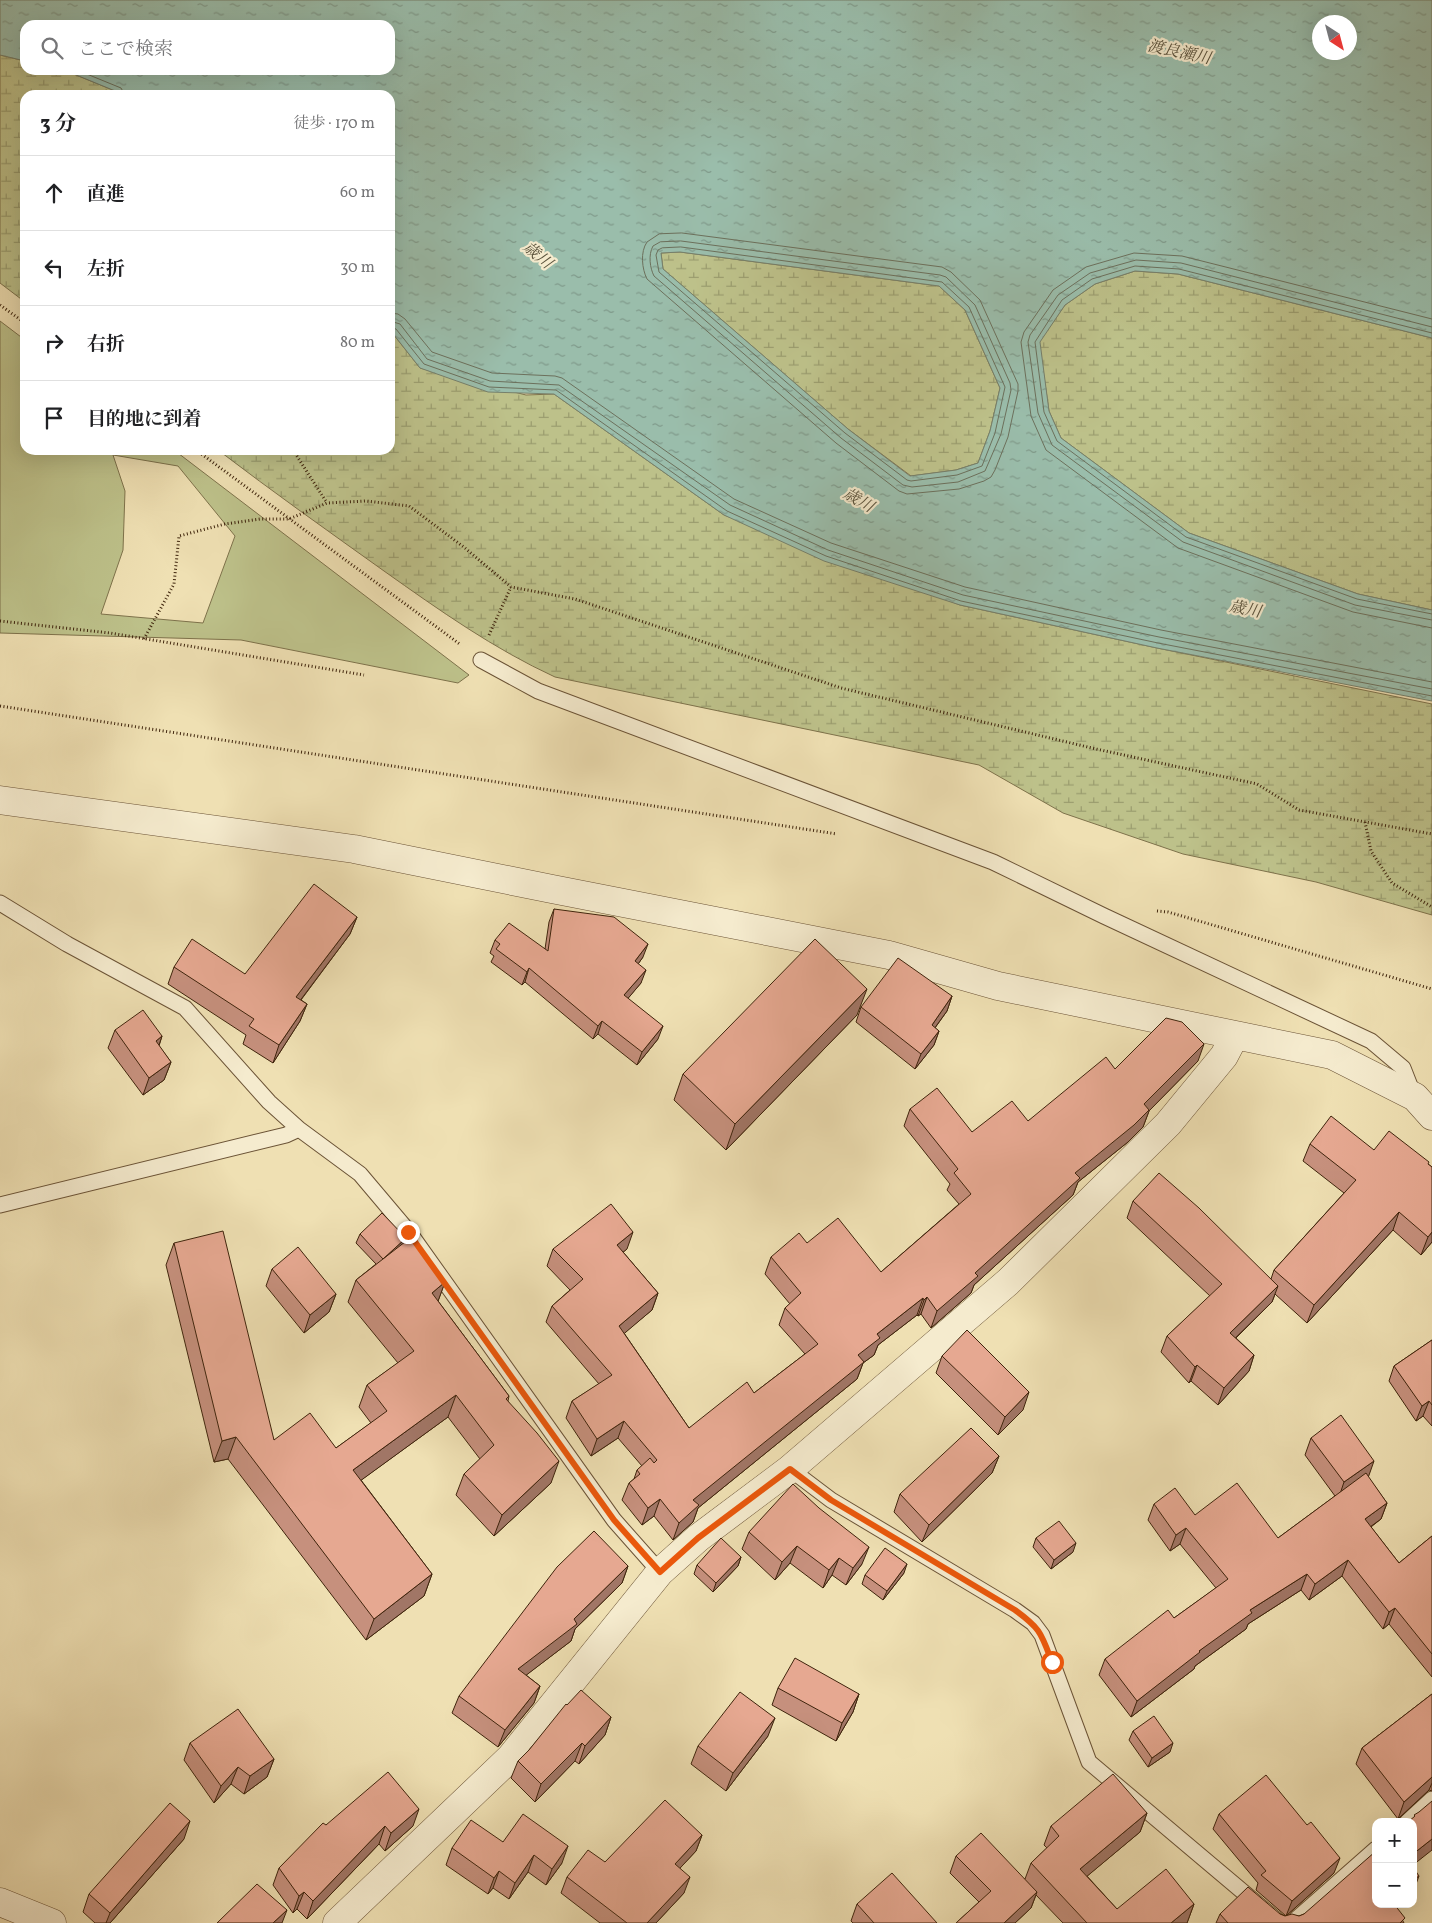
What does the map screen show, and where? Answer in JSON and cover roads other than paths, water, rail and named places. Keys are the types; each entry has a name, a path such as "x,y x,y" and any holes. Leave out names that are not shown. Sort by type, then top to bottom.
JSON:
{"street":[{"path":"0,800 354,849 889,955 998,986 1332,1055 1423,1106"},
{"path":"338,1923 510,1758 660,1572 698,1538 790,1469 1008,1282 1168,1124 1224,1056 1235,1035"},
{"path":"0,1902 52,1923"}],"lane":[{"path":"481,660 538,692 993,862 1371,1041 1403,1068 1423,1106"},
{"path":"0,903 67,944 185,1008 269,1102 360,1174 408,1232 614,1520 660,1572"},
{"path":"0,1205 286,1135 300,1128"},
{"path":"790,1469 831,1500 1015,1610 1033,1623 1042,1635 1089,1762 1280,1923"},
{"path":"1412,1818 1432,1800"},
{"path":"1292,1923 1372,1853"}],"water":[{"path":"0,0 1432,0 1432,338 1178,274 1135,271 1095,284 1065,305 1040,342 1049,411 1061,438 1189,533 1358,594 1432,610 1432,701 1157,648 960,605 824,561 724,515 554,394 488,392 420,368 395,336 395,90 113,90 76,75 395,75 395,20 20,20 20,60 0,55","holes":["680,252 939,286 965,310 1000,388 990,431 978,463 956,470 910,476 848,429 663,269 661,253"]}],"water label":[{"name":"渡良瀬川","path":"1179,53"},
{"name":"歳川","path":"537,256"},
{"name":"歳川","path":"858,501"},
{"name":"歳川","path":"1245,610"}]}
